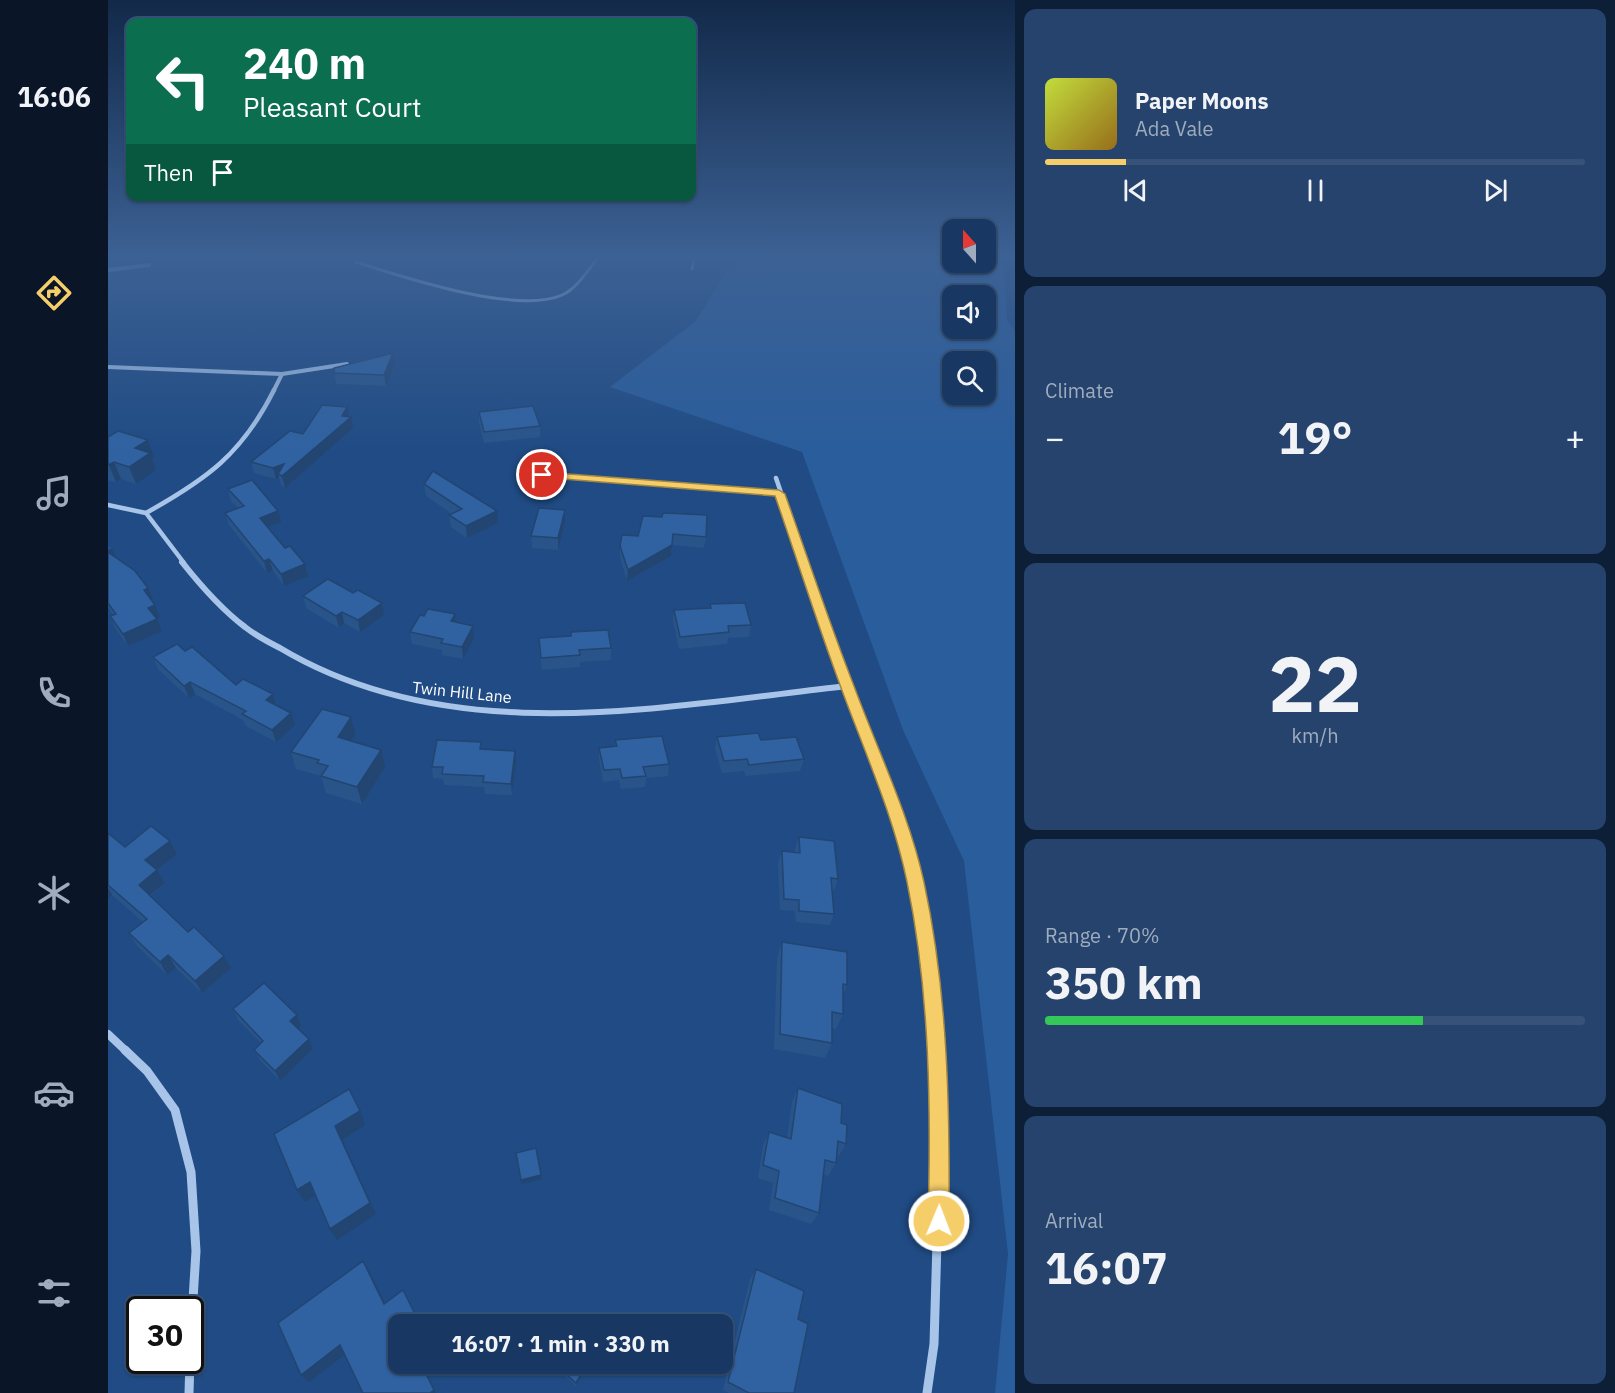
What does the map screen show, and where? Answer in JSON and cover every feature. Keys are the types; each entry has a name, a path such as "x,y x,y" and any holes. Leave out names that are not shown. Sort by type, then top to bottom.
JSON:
{"street":[{"path":"108,367 282,374 347,364"},
{"path":"108,505 146,513 183,492 237,449 262,414 282,374"},
{"path":"542,475 779,494"},
{"path":"776,477 779,494 847,686 867,732 898,819 916,882 930,986 941,1106 934,1344 927,1393"},
{"name":"Twin Hill Lane","path":"146,513 190,571 225,610 246,628 301,663 367,690 403,700 495,711 564,712 646,708 847,686"},
{"path":"108,1034 147,1071 175,1110 191,1172 196,1251 193,1296"},
{"path":"189,1393 190,1374"}],"shaded area":[{"path":"697,320 942,320 942,339 996,339 996,320 1007,320 1015,331 1015,1393 995,1393 1008,1254 964,861 903,730 802,452 610,387"}],"building":[{"path":"393,353 384,375 334,373 334,368"},
{"path":"322,405 347,407 342,416 351,417 282,476 278,474 284,464 273,468 251,462 290,431 303,434"},
{"path":"533,406 540,426 484,432 479,412"},
{"path":"118,431 148,440 135,448 150,453 129,467 114,462 108,465 108,437"},
{"path":"433,471 497,511 466,526 449,515 462,509 424,484"},
{"path":"252,480 278,511 260,518 285,548 290,546 305,564 281,574 269,559 264,561 225,513 244,506 228,489"},
{"path":"539,508 565,510 558,538 531,536"},
{"path":"663,513 707,515 706,537 673,534 672,545 628,570 620,546 622,535 638,536 643,516 662,517"},
{"path":"108,552 135,571 148,588 144,590 155,605 148,608 157,619 123,634 110,616 116,614 108,603"},
{"path":"328,579 353,593 358,590 382,603 358,620 342,612 336,616 303,596"},
{"path":"745,603 751,625 728,626 729,632 680,637 674,610 711,608 710,604"},
{"path":"428,609 455,614 451,621 473,626 462,647 441,643 443,639 410,632 420,615 424,616"},
{"path":"608,630 611,648 579,650 580,655 541,658 539,638 571,636 571,632"},
{"path":"177,644 185,651 192,647 236,685 243,679 273,694 266,700 291,713 272,730 242,714 246,711 190,682 184,686 153,657"},
{"path":"322,709 351,717 338,737 381,750 357,787 321,776 328,766 317,763 319,760 291,752"},
{"path":"758,733 761,740 796,737 804,759 749,765 747,759 724,761 717,737"},
{"path":"662,736 669,764 643,767 646,776 622,778 620,769 604,770 599,748 617,746 615,740"},
{"path":"437,740 481,742 480,749 515,751 511,784 483,782 484,776 442,774 443,767 432,767"},
{"path":"151,826 170,841 145,860 157,870 139,885 188,932 194,927 224,956 195,981 168,955 160,962 129,933 147,919 108,885 108,833 125,847"},
{"path":"799,837 834,841 838,879 831,878 834,914 799,911 799,900 784,899 782,851 800,853"},
{"path":"782,942 847,952 847,985 843,984 843,1014 832,1012 832,1043 780,1034"},
{"path":"264,983 297,1015 290,1021 309,1039 275,1071 254,1050 263,1041 233,1009"},
{"path":"798,1088 842,1104 841,1123 847,1125 846,1144 838,1141 836,1163 825,1160 819,1213 775,1198 779,1171 763,1165 769,1132 791,1139"},
{"path":"349,1089 360,1111 335,1126 370,1203 330,1229 310,1182 297,1190 274,1134"},
{"path":"536,1148 541,1175 521,1180 516,1153"},
{"path":"363,1261 384,1304 403,1290 415,1314 388,1314 388,1374 426,1374 434,1390 430,1393 363,1393 340,1345 301,1375 278,1323"},
{"path":"756,1269 804,1291 798,1319 808,1324 794,1393 749,1393 728,1382 730,1374 733,1374 733,1362"},
{"path":"566,1374 581,1374 576,1383"}],"route":[{"path":"542,475 779,494 847,686 892,798 916,882 930,986 941,1106 939,1221"}]}
